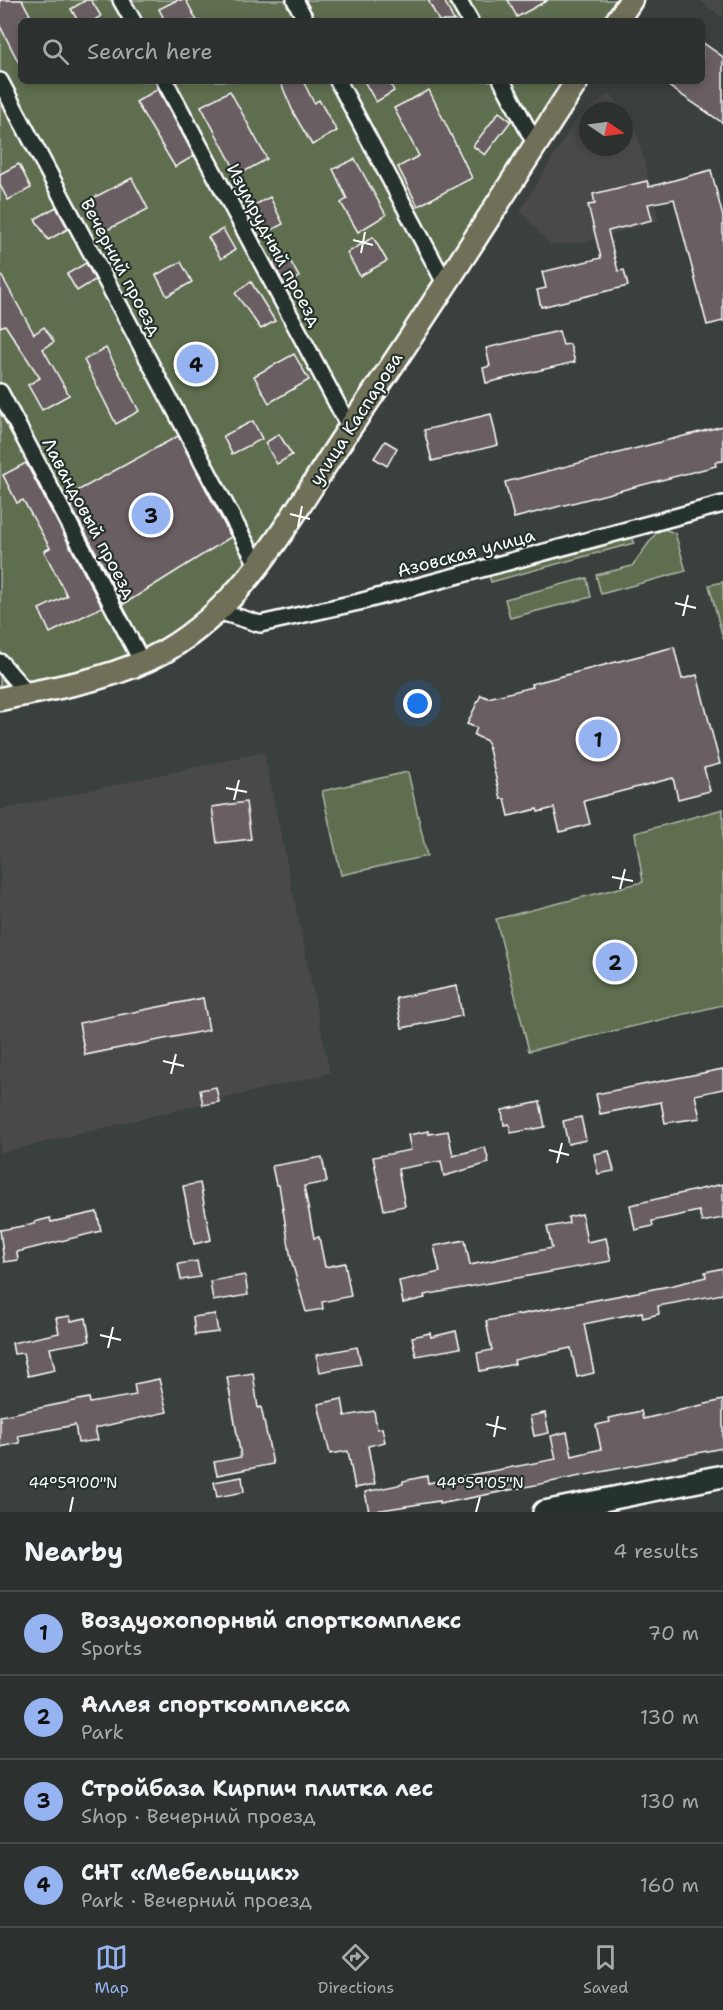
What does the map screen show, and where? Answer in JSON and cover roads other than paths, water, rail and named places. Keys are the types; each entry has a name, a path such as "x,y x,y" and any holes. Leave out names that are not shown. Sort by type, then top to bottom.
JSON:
{"main road":[{"path":"619,18 630,1"},
{"name":"улица Каспарова","path":"0,699 89,679 142,662 166,650 218,611 258,566 575,84"},
{"path":"544,1512 723,1476"}],"street":[{"path":"121,0 131,18"},
{"path":"295,0 304,18"},
{"path":"458,0 468,18"},
{"name":"Вечерний проезд","path":"0,81 258,566"},
{"name":"Изумрудный проезд","path":"167,84 350,428"},
{"path":"340,84 446,283"},
{"path":"504,84 536,145"},
{"name":"Лавандовый проезд","path":"0,392 142,662"},
{"name":"Азовская улица","path":"218,611 261,624 359,602 723,504"},
{"path":"0,662 27,693"}],"place":[{"name":"СНТ «Мебельщик»","path":"196,364"},
{"name":"Стройбаза Кирпич плитка лес","path":"151,515"},
{"name":"Воздуохопорный спорткомплекс","path":"598,739"},
{"name":"Аллея спорткомплекса","path":"615,962"}]}
